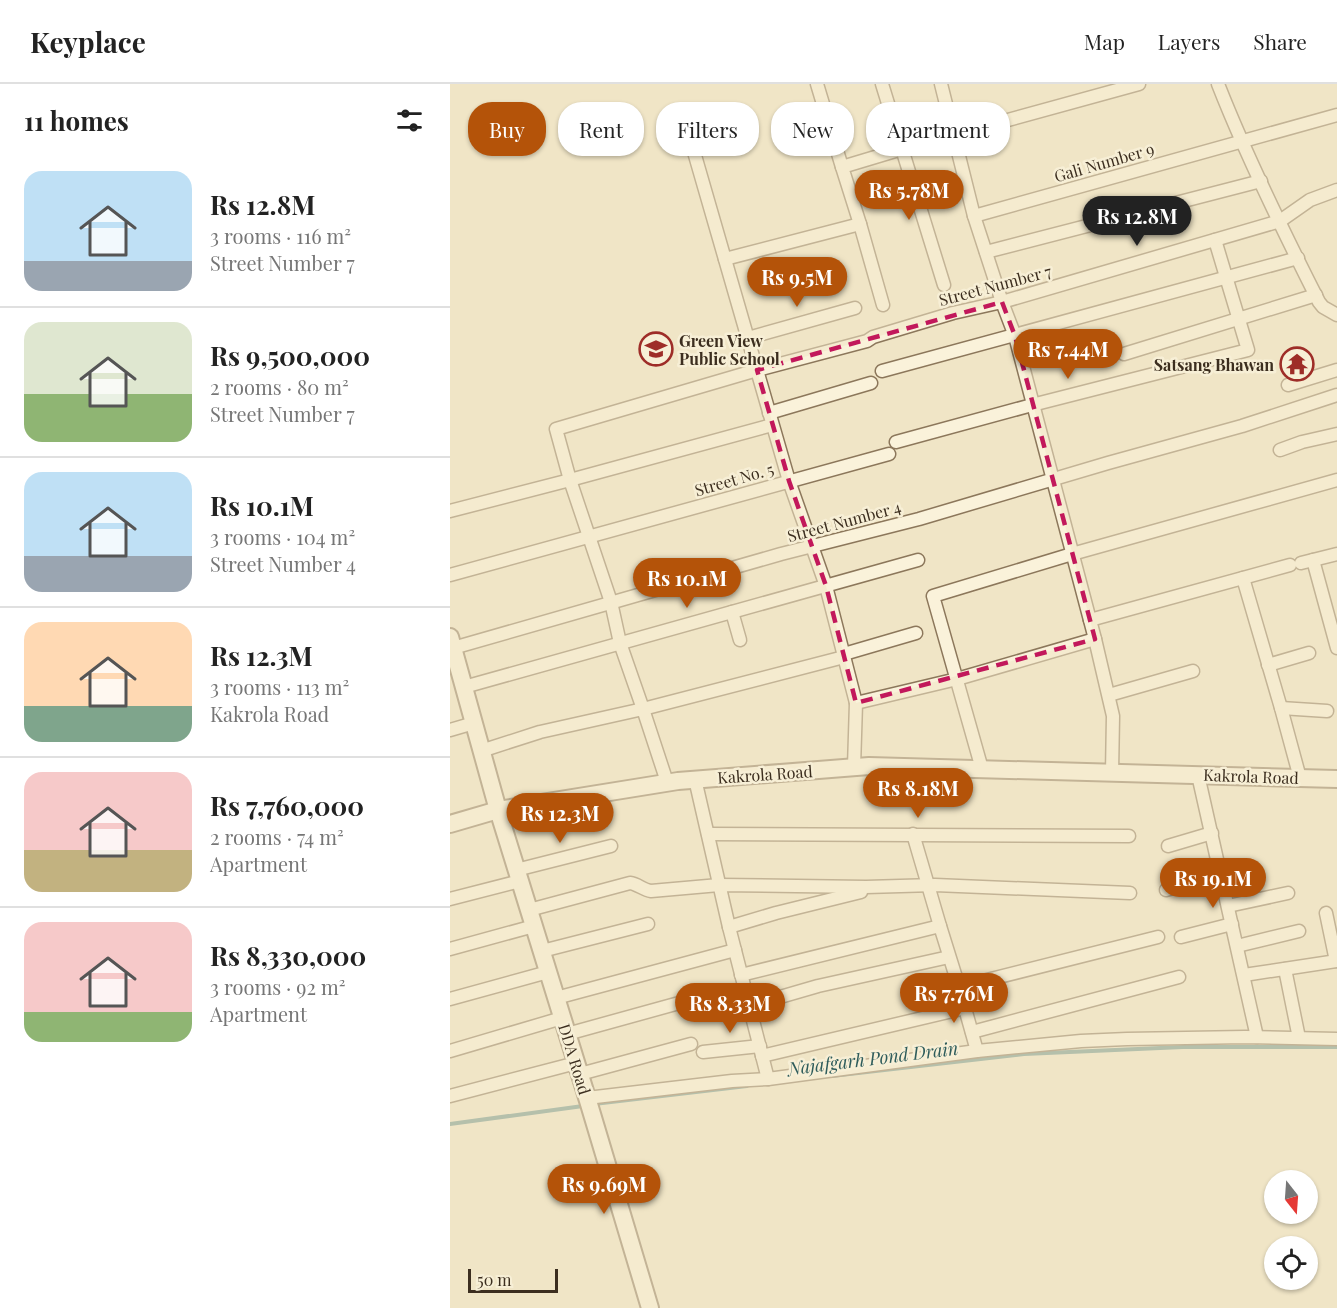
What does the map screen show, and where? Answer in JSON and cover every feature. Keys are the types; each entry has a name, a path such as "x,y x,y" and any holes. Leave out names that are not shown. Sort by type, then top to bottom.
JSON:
{"street":[{"path":"817,84 883,305"},
{"path":"882,84 888,102"},
{"path":"941,84 946,102"},
{"path":"1010,120 1139,84"},
{"path":"1223,85 1243,141 1316,295 1323,307 1337,315"},
{"name":"Gali Number 9","path":"974,216 1337,115"},
{"path":"695,156 789,481 826,586 844,655 856,703 854,767"},
{"path":"842,167 879,156"},
{"path":"904,156 944,285"},
{"path":"959,156 974,216 1015,336 1095,639 1113,716 1112,772"},
{"path":"986,252 1261,181"},
{"name":"Street Number 7","path":"570,480 556,429 1280,221 1310,200 1337,190"},
{"path":"725,259 860,224"},
{"path":"896,442 1248,350 1215,240"},
{"path":"882,371 1298,258"},
{"path":"1124,354 1316,295"},
{"path":"748,338 855,308"},
{"path":"1288,385 1337,370"},
{"path":"450,511 570,480 771,419 871,382"},
{"name":"Street Number 4","path":"452,643 919,519 1242,426 1337,395"},
{"path":"1280,450 1337,434"},
{"name":"Street No. 5","path":"450,575 889,454"},
{"path":"570,480 611,602 620,643 644,708 667,782"},
{"path":"982,769 933,596 1072,554 1337,480"},
{"path":"1090,620 1337,554"},
{"path":"464,687 918,560"},
{"path":"1301,563 1331,606 1337,648"},
{"path":"1243,578 1300,778"},
{"path":"732,612 740,640"},
{"path":"481,751 540,732 644,708 844,655 916,633"},
{"path":"856,703 957,679 1095,639"},
{"name":"DDA Road","path":"452,643 498,810 650,1308"},
{"path":"1268,665 1309,653"},
{"path":"1108,695 1193,671"},
{"path":"1281,708 1327,711"},
{"path":"450,730 474,723"},
{"name":"Kakrola Road","path":"450,824 498,810 667,782 869,766 1337,779"},
{"path":"1198,775 1257,1038"},
{"path":"695,779 729,927 768,1079"},
{"path":"708,834 1129,836"},
{"path":"913,834 977,1051"},
{"path":"1168,846 1212,834"},
{"path":"450,899 611,846"},
{"path":"1166,890 1221,874"},
{"path":"450,949 630,883 651,891 719,885 927,885 1130,893"},
{"path":"729,927 882,886"},
{"path":"1228,906 1288,893"},
{"path":"1244,975 1336,961 1326,913"},
{"path":"542,951 648,924"},
{"path":"1181,937 1232,924"},
{"path":"741,975 940,926"},
{"path":"1237,946 1299,931"},
{"path":"959,987 1158,938"},
{"path":"556,998 735,950"},
{"path":"749,1006 818,986 949,957"},
{"path":"1285,969 1299,1038"},
{"path":"450,999 549,972"},
{"path":"972,1032 1179,977"},
{"path":"450,1051 690,1000"},
{"path":"704,1052 761,1051 965,1008"},
{"path":"589,1104 732,1081 768,1079 977,1051 1104,1040 1337,1039"},
{"path":"450,1096 691,1044"}],"highlighted area":[{"path":"1002,302 1015,336 1095,639 856,703 826,586 789,481 757,370"}],"waterway":[{"name":"Najafgarh Pond Drain","path":"832,1076 1024,1054 1183,1047 1337,1047"},
{"name":"Najafgarh Pond Drain","path":"594,1104 747,1086"},
{"name":"Najafgarh Pond Drain","path":"450,1124 583,1106"}],"place":[{"name":"Green View Public School","path":"656,349"},
{"name":"Satsang Bhawan","path":"1297,364"}]}
